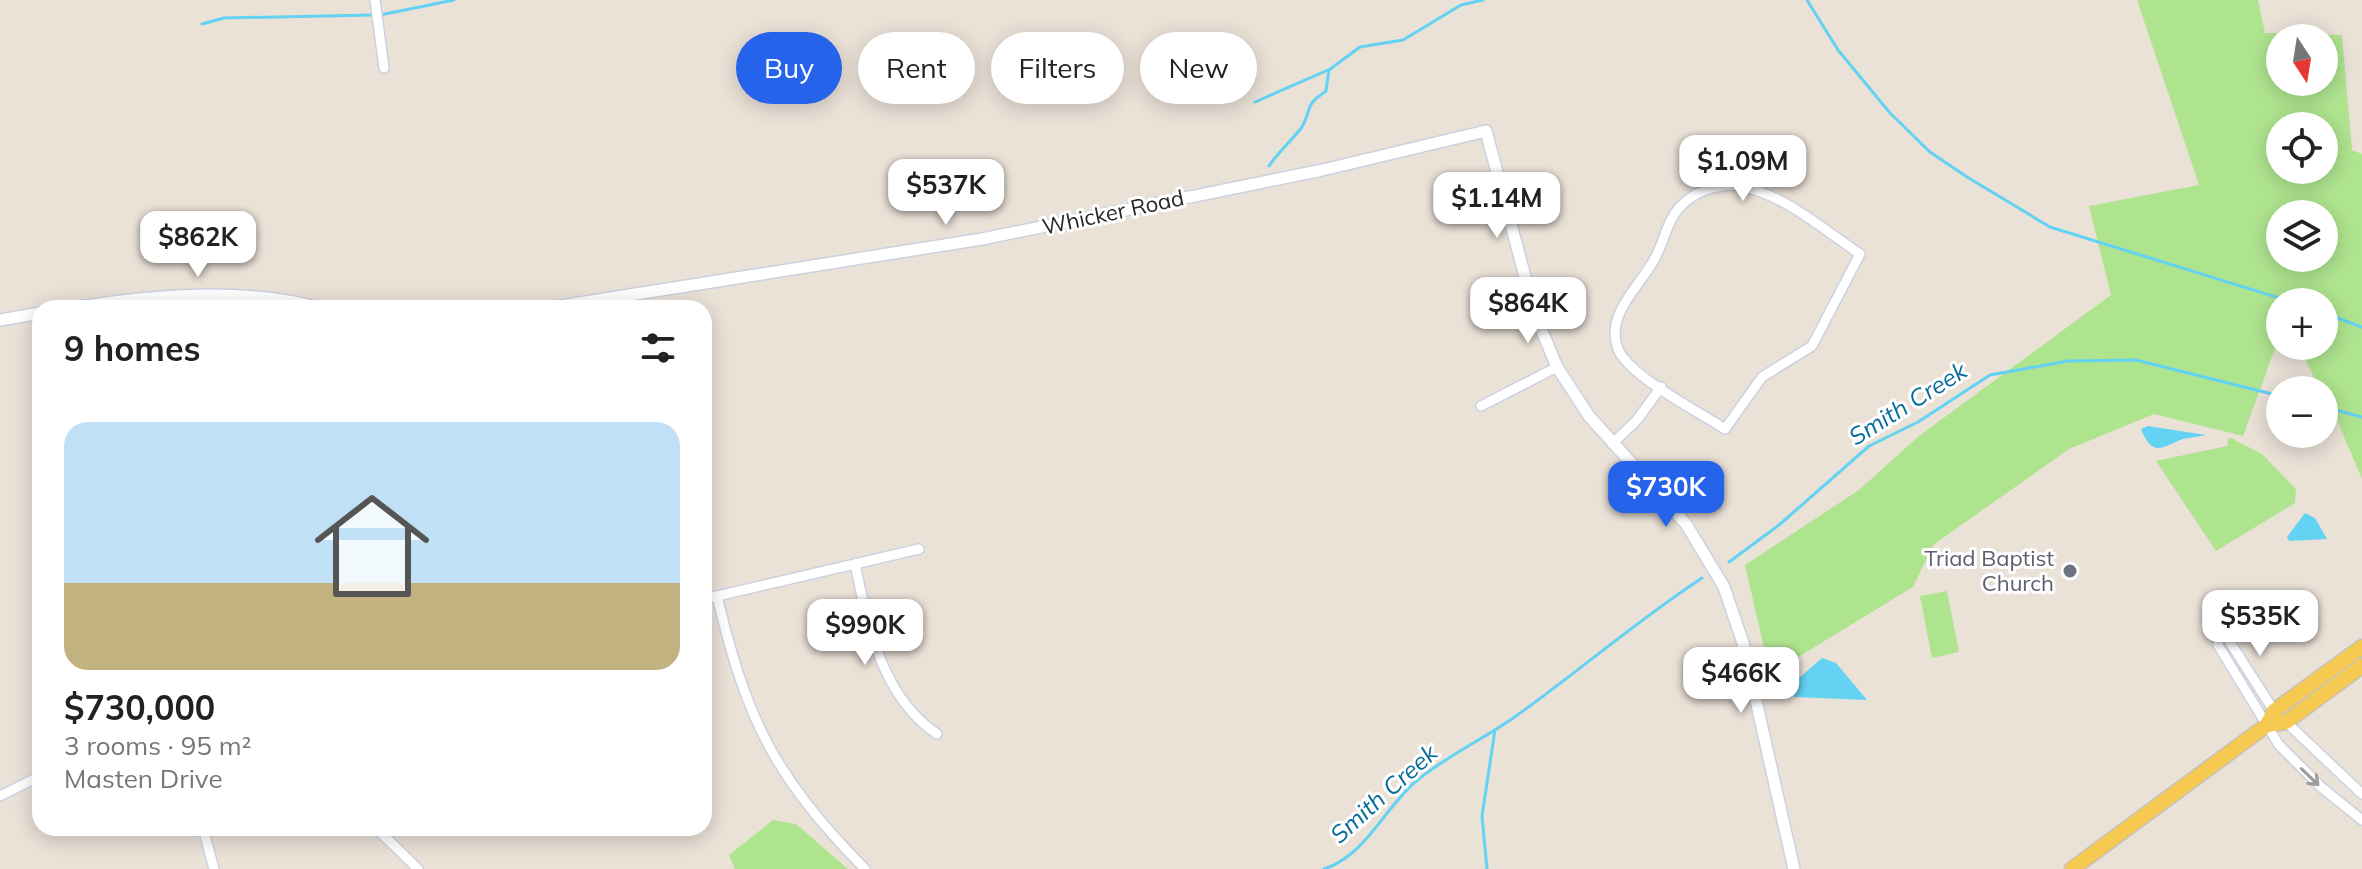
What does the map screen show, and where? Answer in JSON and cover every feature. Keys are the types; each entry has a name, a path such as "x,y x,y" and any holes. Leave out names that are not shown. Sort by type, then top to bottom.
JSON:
{"main road":[{"path":"2072,869 2267,725 2274,711 2362,647"},
{"path":"2267,725 2286,722 2362,666"}],"street":[{"path":"375,0 384,68"},
{"name":"Whicker Road","path":"598,300 982,239 1318,171 1486,131 1532,305 1557,367"},
{"path":"1729,185 1754,189 1785,204 1860,254 1828,322 1812,346 1762,377 1725,429 1661,387 1623,358 1615,330 1632,290 1659,252 1668,222 1694,195 1729,185"},
{"path":"121,300 206,296 268,300"},
{"path":"0,320 32,314"},
{"path":"1481,406 1557,367 1577,401 1612,444 1686,524 1724,587 1743,643 1794,869"},
{"path":"1612,444 1637,420 1661,387"},
{"path":"712,597 919,549"},
{"path":"855,564 869,626 883,666 917,718 937,734"},
{"path":"717,596 736,673 764,740 802,800 865,869"},
{"path":"2362,794 2274,711 2228,639 2219,635 2218,645 2279,745 2362,820"},
{"path":"0,796 32,780"},
{"path":"205,836 214,869"},
{"path":"384,836 418,869"}],"green space":[{"path":"2137,0 2258,0 2266,33 2266,96 2338,96 2338,35 2342,35 2352,150 2362,154 2362,479 2338,423 2338,376 2313,376 2306,360 2338,360 2338,288 2266,288 2266,360 2271,360 2243,436 2154,414 2069,449 1933,545 1913,587 1770,674 1745,565 1859,490 1919,436 2111,295 2089,206 2199,185"},
{"path":"2229,437 2262,454 2296,489 2295,503 2216,551 2156,461 2227,446"},
{"path":"1947,591 1959,652 1932,658 1920,596"},
{"path":"773,820 796,824 848,869 735,869 729,855"}],"water":[{"path":"2148,426 2206,435 2157,448 2149,443 2141,429"},
{"path":"2305,513 2315,518 2327,539 2289,541 2287,537"},
{"path":"1822,658 1836,663 1867,700 1794,697 1791,685"}],"waterway":[{"path":"380,15 454,0"},
{"path":"1269,166 1302,127 1311,104 1326,91 1329,70 1360,47 1403,40 1461,5 1483,0"},
{"path":"1807,0 1838,50 1890,113 1930,152 1967,177 2050,227 2266,294"},
{"path":"202,24 224,18 373,15"},
{"path":"1257,101 1328,70"},
{"path":"2338,318 2362,327"},
{"name":"Smith Creek","path":"1729,562 1779,525 1869,446 1918,422 1990,375 2068,361 2136,360 2266,392"},
{"name":"Smith Creek","path":"2338,411 2362,417"},
{"name":"Smith Creek","path":"1324,869 1338,863 1363,843 1415,782 1516,716 1702,578"},
{"path":"1487,869 1482,816 1495,730"}],"place":[{"name":"Triad Baptist Church","path":"2070,571"}]}
